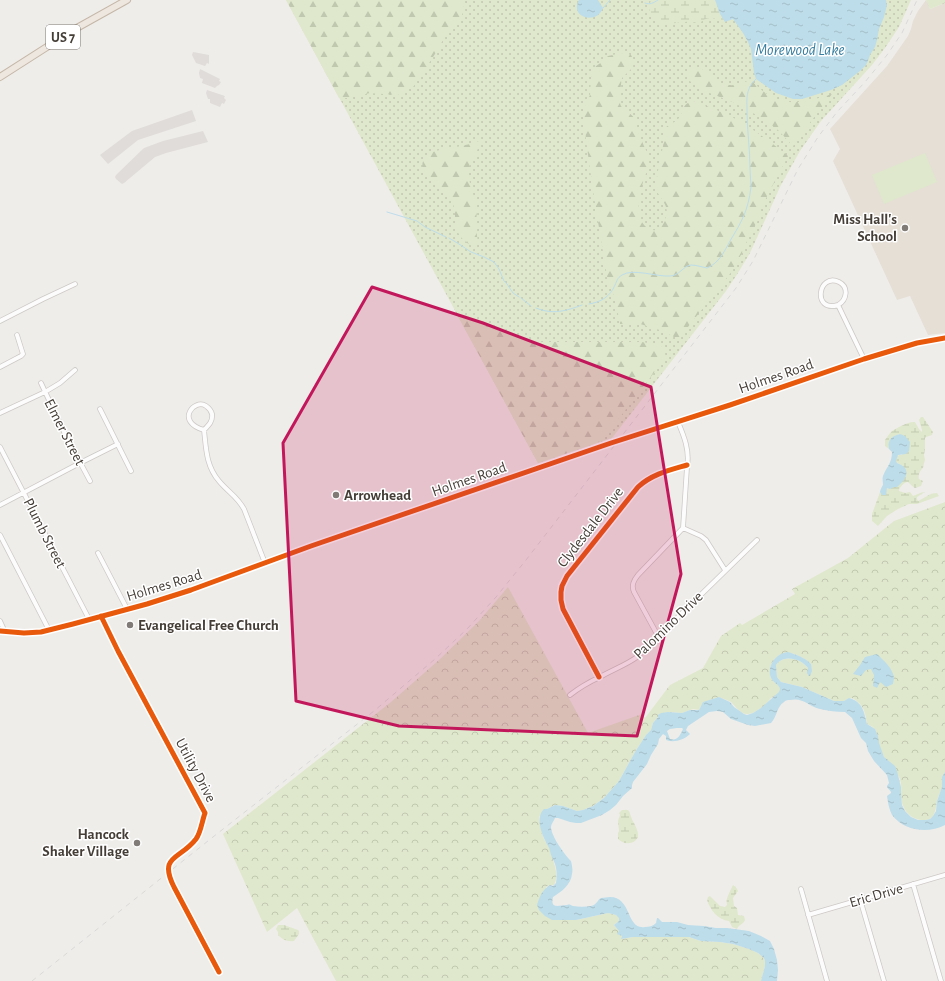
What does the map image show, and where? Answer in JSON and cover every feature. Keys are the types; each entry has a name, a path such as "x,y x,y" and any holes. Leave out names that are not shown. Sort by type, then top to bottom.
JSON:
{"highway":[{"name":"US 7","path":"0,77 75,29 127,0"}],"street":[{"path":"836,281 842,284 845,288 846,294 844,299 838,305 829,305 822,300 820,295 822,287 827,282 836,281"},
{"path":"0,321 75,284"},
{"path":"838,305 864,359"},
{"path":"0,367 23,354 16,335"},
{"name":"Holmes Road","path":"3,631 24,633 41,632 191,590 611,443 730,405 864,359 912,344 945,338"},
{"path":"0,413 45,392 60,383 75,370"},
{"name":"Elmer Street","path":"41,383 64,432 90,481"},
{"path":"197,405 204,405 211,410 212,420 209,426 204,430 194,426 189,420 189,413 197,405"},
{"path":"100,409 131,472"},
{"path":"658,636 633,589 633,584 638,575 683,528 688,457 687,447 678,422"},
{"path":"204,430 207,456 210,466 219,481 240,502 244,509 265,563"},
{"path":"0,505 118,444"},
{"name":"Plumb Street","path":"0,447 89,619"},
{"name":"Clydesdale Drive","path":"599,677 563,609 561,600 563,583 638,487 645,481 660,473 687,465"},
{"path":"683,528 701,536 706,540 725,570"},
{"path":"0,535 49,630"},
{"name":"Palomino Drive","path":"570,695 579,688 635,658 757,540"},
{"path":"98,553 127,609"},
{"name":"Utility Drive","path":"101,616 118,651 205,813 196,839 169,863 168,873 219,972"},
{"path":"0,621 3,631"},
{"name":"Eric Drive","path":"808,915 945,875"},
{"path":"913,884 941,981"},
{"path":"801,889 827,981"},
{"path":"860,899 884,981"}],"highlighted area":[{"path":"372,287 483,323 651,387 681,574 637,736 399,726 296,701 283,443"}],"shaded area":[{"name":"Miss Hall's School","path":"926,0 930,9 945,3 945,333 928,335 910,296 897,300 833,161 840,149 830,129 887,66 908,36 918,11"},
{"path":"193,52 209,55 209,64 207,63 205,66 196,63 192,55"},
{"path":"200,69 220,79 219,81 221,82 219,85 215,88 202,83 203,79 200,78 199,73"},
{"path":"207,90 225,96 224,98 226,100 224,104 222,103 220,107 210,103 210,99 208,99 206,93"},
{"path":"192,110 196,121 138,140 108,164 100,155 132,131"},
{"path":"203,131 208,142 155,157 122,184 116,179 116,175 144,148 163,141"}],"green space":[{"path":"286,0 911,0 899,27 885,48 872,65 821,121 800,151 781,185 750,253 726,291 612,438 538,463"},
{"path":"286,0 464,0 461,18 446,34 437,51 413,87 398,95 370,93 348,98 339,98"},
{"path":"651,0 715,0 720,14 725,21 711,18 699,23 687,22 666,24 657,22 650,13 649,9"},
{"path":"926,0 945,0 945,3 930,9"},
{"path":"622,53 631,55 634,63 632,68 622,78 620,104 622,108 635,119 640,137 649,158 640,193 639,211 642,221 650,230 656,230 661,227 667,211 666,206 655,186 665,136 665,128 679,118 685,106 690,102 694,101 726,114 743,123 788,156 762,206 757,222 732,271 680,337 674,337 663,331 637,323 620,324 615,299 608,279 597,216 583,114 590,95 593,68 608,56"},
{"path":"693,68 703,69 720,83 724,84 734,85 751,80 770,96 788,102 808,101 832,94 793,146 778,130 758,116 742,107 699,88 689,79 688,76"},
{"path":"479,141 480,144 468,170 472,191 477,206 476,228 478,244 472,246 460,236 456,226 451,199 428,177 424,171 423,161 427,155 439,150"},
{"path":"925,153 937,182 884,204 872,175"},
{"path":"455,311 532,341 642,342 660,345 663,348 666,357 607,434 599,442 538,463"},
{"path":"923,417 933,432 932,435 925,438 925,460 919,476 919,479 923,481 921,486 915,488 906,482 902,485 899,491 905,493 910,492 913,496 925,492 917,497 918,501 934,493 937,493 939,496 917,504 909,504 898,509 887,516 878,526 872,521 872,514 880,490 882,495 886,492 887,488 890,488 896,484 903,466 896,462 897,456 902,455 900,434 891,439 889,449 885,446 885,440 893,430 909,423 915,422 922,432 919,420"},
{"path":"945,502 945,772 942,789 937,799 935,812 931,818 928,820 922,820 913,818 904,808 901,800 901,784 899,777 883,755 879,746 876,732 874,728 867,724 865,712 859,703 852,698 844,701 834,701 802,687 781,682 777,677 776,665 783,659 787,658 797,660 808,668 811,664 803,658 790,653 780,655 775,659 770,669 771,677 780,687 781,691 757,711 751,714 745,714 738,710 731,702 719,697 707,701 699,710 693,709 682,713 668,712 660,714 653,723 651,730 635,752 619,781 604,798 593,806 577,811 555,805 545,809 539,817 543,837 550,849 556,871 554,885 546,887 552,920 576,920 608,913 616,915 620,918 614,925 622,936 621,939 633,937 689,937 701,941 733,944 758,953 764,958 765,966 761,981 336,981 297,908 267,932 223,834 391,702 439,660 479,621 508,587 588,733 642,714 645,718 670,685 703,668 721,636 740,623 742,625 795,594 792,589 848,558 894,521"},
{"path":"622,810 629,811 638,832 638,837 634,842 625,843 618,839 619,813"},
{"path":"733,885 738,891 733,898 734,906 737,908 738,915 744,916 745,920 737,929 732,927 729,921 718,917 710,907 707,900 710,896 720,906 725,907"},
{"path":"278,925 284,925 298,930 299,934 294,941 285,940 278,935 276,929"}],"water":[{"path":"579,0 598,0 603,8 600,13 595,16 590,18 585,17 578,11 577,6"},
{"name":"Morewood Lake","path":"715,0 886,0 887,5 875,47 866,65 860,71 842,85 831,90 802,99 793,99 776,93 756,79 751,49 748,42 733,19 725,22 720,14"},
{"path":"900,434 905,436 910,442 909,451 906,454 898,455 896,461 905,468 906,474 903,481 897,487 890,489 887,488 886,495 882,495 880,492 883,485 883,477 892,456 892,452 889,449 889,441 892,437"},
{"path":"788,652 806,660 811,664 812,671 809,676 807,673 808,668 801,662 787,658 783,659 776,665 777,677 781,682 802,687 834,701 844,701 849,698 860,705 864,712 867,724 875,729 884,757 895,766 901,787 902,805 911,817 918,820 926,820 933,816 936,811 937,801 942,787 942,777 945,772 945,825 938,828 924,830 910,828 903,825 892,815 887,796 891,793 887,787 889,783 887,775 874,761 852,718 845,712 816,708 795,699 788,700 780,706 771,723 755,726 731,719 723,712 709,712 688,726 686,730 690,734 682,739 676,741 666,740 666,736 663,734 647,764 633,782 632,788 610,810 602,815 581,823 555,818 551,826 553,835 571,861 572,871 568,885 553,897 552,901 556,906 569,905 578,907 591,906 601,898 617,898 626,907 631,919 639,927 652,926 656,923 658,918 662,922 677,922 688,925 749,931 770,941 777,960 777,981 761,981 765,966 764,958 758,953 733,944 701,941 689,937 633,937 621,939 622,936 617,934 619,931 614,925 619,921 619,918 616,915 608,913 576,920 552,920 545,916 539,910 537,905 543,891 550,885 553,886 556,883 557,876 555,864 540,828 540,817 544,809 555,805 577,811 583,810 593,806 604,798 619,781 635,752 651,730 658,715 661,713 682,713 690,710 699,710 703,702 719,697 730,702 734,707 747,715 761,708 779,692 780,687 771,678 770,667 780,654","holes":["670,729 683,729 678,737 675,739 670,739 667,731"]},
{"path":"877,654 887,664 893,674 893,684 886,687 880,682 877,688 873,686 874,675 871,669 866,670 861,676 853,674 865,657"}],"waterway":[{"path":"603,8 610,0"},
{"path":"645,3 648,4 658,0"},
{"path":"589,304 597,302 608,296 619,277 627,273 632,272 673,276 691,265 707,268 721,257 741,221 750,195 751,185 747,125 747,94 749,88 756,79"},
{"path":"387,212 417,221 425,227 446,237"},
{"path":"449,238 471,252 494,262 504,281 513,293 519,297"},
{"path":"521,298 531,306"},
{"path":"536,308 554,312 582,305"}],"railway":[{"path":"32,981 374,711 435,659 467,629 496,597 736,288 753,261 798,169 818,137 837,112 865,82 887,55 902,33 917,0"}],"cycle path":[{"path":"0,631 24,633 41,632 147,604 611,443 730,405 864,359 917,343 945,338"},
{"path":"599,677 563,609 561,600 562,586 567,576 638,487 655,476 687,465"},
{"path":"101,616 118,651 205,813 198,836 190,846 173,859 168,869 174,887 219,972"}],"place":[{"name":"Miss Hall's School","path":"905,228"},
{"name":"Arrowhead","path":"336,495"},
{"name":"Evangelical Free Church","path":"130,625"},
{"name":"Hancock Shaker Village","path":"137,843"}]}
